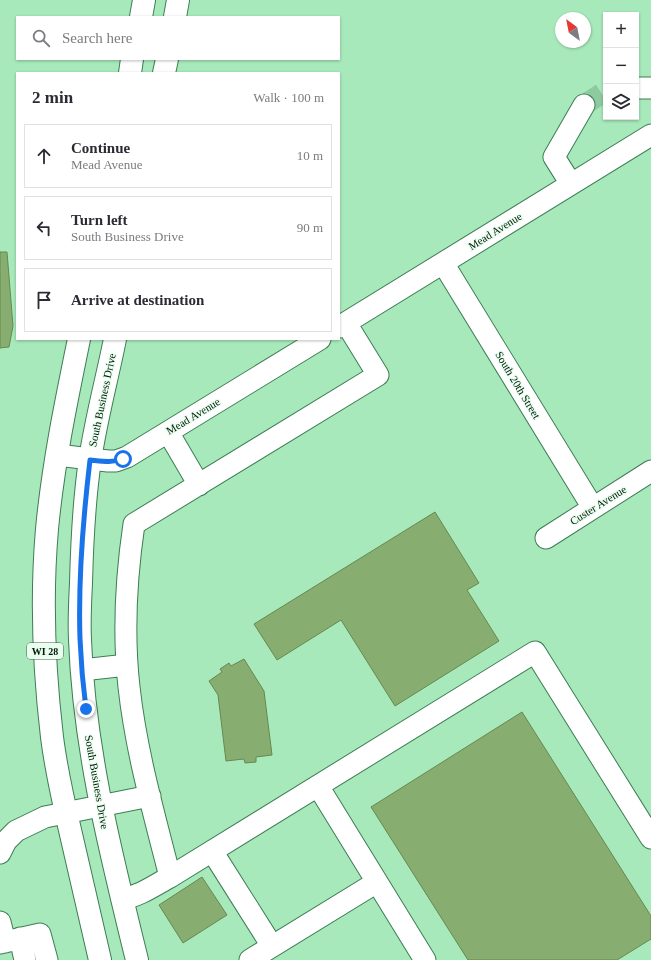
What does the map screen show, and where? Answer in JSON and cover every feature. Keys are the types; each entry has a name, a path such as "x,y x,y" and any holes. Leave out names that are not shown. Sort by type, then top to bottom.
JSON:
{"main road":[{"path":"141,16 144,0"},
{"path":"175,16 178,0"},
{"path":"130,72 132,60"},
{"path":"164,72 167,60"},
{"name":"WI 28","path":"79,340 57,455 47,530 44,584 44,624 47,682 52,732 66,813 100,960"},
{"name":"South Business Drive","path":"115,340 90,460 84,510 81,562 80,637 91,754 101,806 136,960"}],"street":[{"path":"639,88 651,88"},
{"path":"571,184 554,156 584,105"},
{"name":"Mead Avenue","path":"342,325 651,135"},
{"name":"South 20th Street","path":"443,263 593,508"},
{"path":"170,876 150,796 129,688 126,636 128,562 134,524 378,374 342,325"},
{"name":"Mead Avenue","path":"57,455 90,460 120,460 168,432 312,341"},
{"path":"168,432 199,485"},
{"name":"Custer Avenue","path":"546,538 651,471"},
{"path":"122,899 145,891 212,851 535,652 651,838"},
{"path":"82,670 127,665"},
{"path":"318,786 425,960"},
{"path":"0,852 6,841 16,831 45,817 150,796"},
{"path":"212,851 272,946"},
{"path":"250,960 378,882"},
{"path":"0,922 9,941 25,960"},
{"path":"9,941 40,934 47,960"}],"building":[{"path":"0,252 7,252 13,326 9,347 0,348"},
{"path":"435,512 479,583 467,590 499,641 395,706 341,620 277,660 254,624"},
{"path":"244,659 264,691 272,755 256,757 256,762 245,763 244,759 226,761 218,695 209,681 222,672 220,669 229,663 231,666"},
{"path":"522,712 651,916 651,939 617,960 468,960 371,807"},
{"path":"202,877 227,915 183,943 159,905"}],"tunnel":[{"path":"584,105 603,93"}],"route":[{"path":"86,709 80,648 80,607 84,510 90,460 116,461 123,459"}]}
